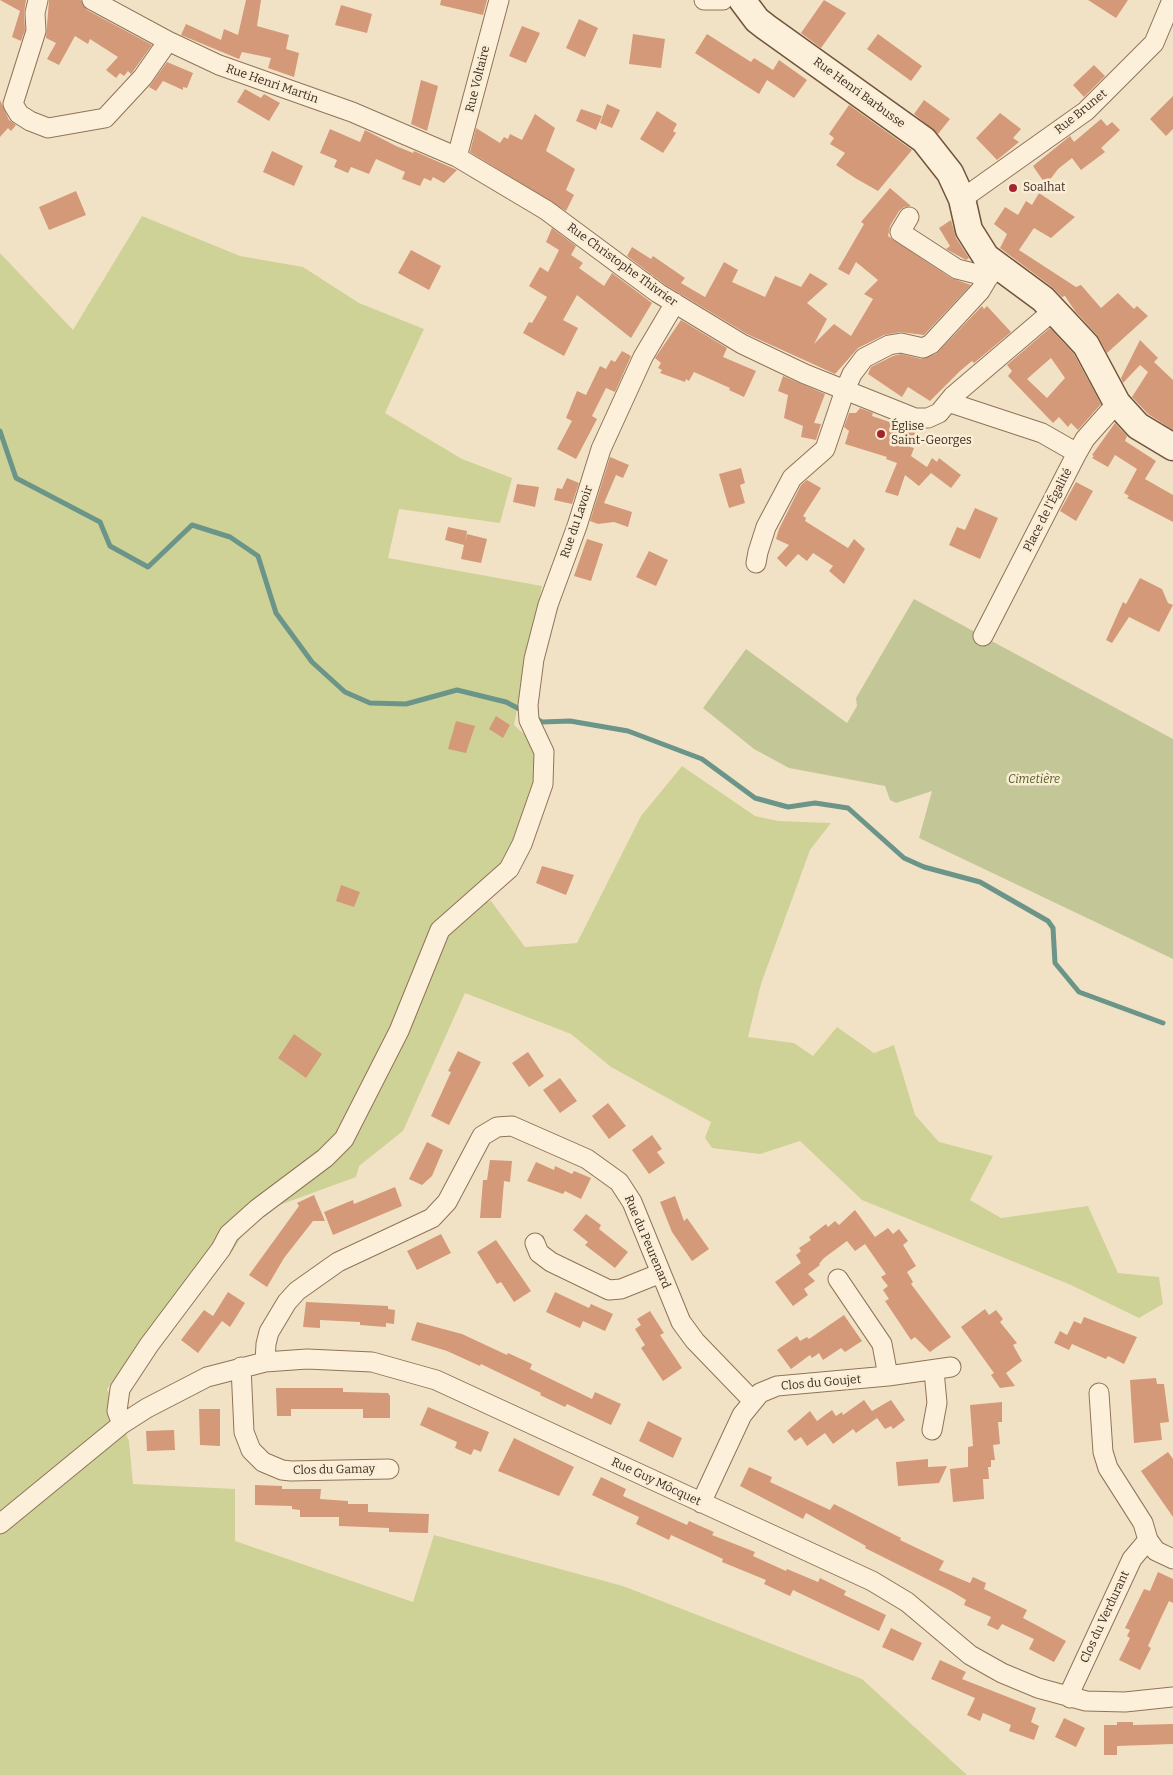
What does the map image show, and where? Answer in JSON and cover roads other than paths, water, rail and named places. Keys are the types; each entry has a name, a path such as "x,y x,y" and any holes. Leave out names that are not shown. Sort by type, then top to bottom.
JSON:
{"street":[{"path":"38,0 35,13 36,31 13,104 20,114 30,122 48,128 105,118 143,78 168,42"},
{"name":"Rue Henri Martin","path":"92,0 168,42 219,65 352,112 457,157"},
{"name":"Rue Voltaire","path":"457,157 499,0"},
{"path":"704,0 723,0"},
{"name":"Rue Henri Barbusse","path":"742,0 757,20 766,27 924,140 950,173 962,199 969,230 992,271 1043,299 1086,345 1117,403 1138,426 1173,448"},
{"name":"Rue Brunet","path":"962,199 1010,167 1092,105 1154,43 1172,0"},
{"name":"Rue Christophe Thivrier","path":"457,157 546,210 675,303 742,344 805,374 845,390"},
{"path":"756,564 766,527 792,478 825,449 845,390 852,374 864,358 889,345 901,343 923,348 931,344 980,291 992,271 958,269 900,232 909,217"},
{"name":"Rue du Lavoir","path":"122,1424 117,1411 120,1388 149,1345 221,1249 229,1234 257,1209 325,1158 344,1140 399,1031 440,930 509,869 522,844 541,794 545,763 544,752 529,720 528,706 534,659 548,605 577,526 601,448 643,357 675,303"},
{"path":"845,390 915,418 928,418 939,413 948,402 1054,310"},
{"name":"Place de l'Égalité","path":"948,402 1042,433 1077,454 983,636"},
{"path":"1077,454 1085,439 1117,403"},
{"name":"Rue du Peurenard","path":"265,1362 269,1332 287,1302 297,1291 338,1262 432,1218 446,1202 476,1143 488,1130 496,1127 512,1126 521,1128 587,1159 619,1182 632,1202 681,1322 695,1341 752,1400"},
{"path":"535,1243 539,1253 551,1262 609,1290 621,1289 661,1273"},
{"path":"838,1279 882,1344 888,1376"},
{"name":"Rue Guy Môcquet","path":"0,1524 122,1424 175,1392 207,1377 265,1362 307,1359 372,1362 436,1380 872,1581 907,1602 970,1655 1002,1673 1038,1688 1086,1701 1125,1702 1173,1697"},
{"name":"Clos du Gamay","path":"241,1367 244,1432 251,1450 263,1462 277,1469 291,1471 389,1469"},
{"name":"Clos du Goujet","path":"701,1503 742,1414 752,1400 760,1393 777,1386 942,1369 932,1430"},
{"path":"1099,1392 1103,1452 1108,1468 1142,1523 1148,1540 1156,1551 1173,1559"},
{"name":"Clos du Verdurant","path":"1070,1698 1071,1690 1132,1558 1148,1540"}],"waterway":[{"path":"0,431 16,478 100,522 110,546 148,567 192,525 230,537 258,556 276,613 312,662 345,692 370,703 406,704 457,690 506,702 525,712"},
{"path":"534,717 542,722 570,721 628,731 702,759 755,798 788,807 815,803 848,808 904,858 924,867 980,882 1048,921 1053,928 1055,963 1079,992 1163,1023"}],"place":[{"name":"Soalhat","path":"1013,188"},
{"name":"Église Saint-Georges","path":"881,434"}],"park label":[{"name":"Cimetière","path":"1034,780"}]}
